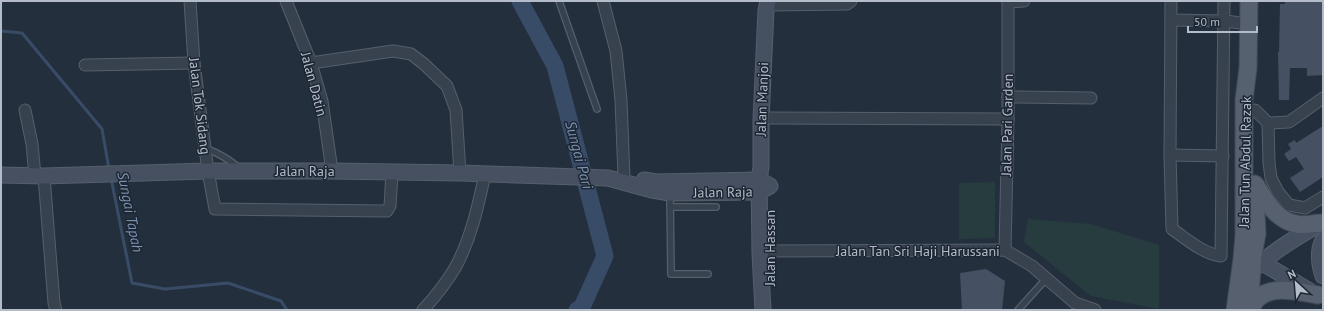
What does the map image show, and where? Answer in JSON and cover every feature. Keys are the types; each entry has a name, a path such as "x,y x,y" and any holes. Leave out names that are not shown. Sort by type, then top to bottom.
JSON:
{"main road":[{"path":"1247,83 1249,1"},
{"name":"Jalan Tun Abdul Razak","path":"1247,83 1253,99 1255,110 1257,234 1250,310"},
{"name":"Jalan Tun Abdul Razak","path":"1236,310 1244,235 1244,100 1247,83"},
{"path":"1255,184 1272,209 1286,220 1297,224 1322,222"},
{"path":"1250,310 1256,300 1272,291 1290,291 1320,296"}],"street":[{"name":"Jalan Tok Sidang","path":"190,1 194,63 208,171 215,209 387,211 390,206 392,172"},
{"name":"Jalan Datin","path":"286,1 311,63 322,101 332,171"},
{"path":"603,1 616,51 622,100 624,176"},
{"path":"768,3 847,4 851,1"},
{"path":"1008,1 1024,1"},
{"name":"Jalan Pari Garden","path":"1005,250 1008,120 1008,1"},
{"path":"1171,1 1170,155 1172,229 1197,246 1214,255 1221,256 1225,21 1224,1"},
{"name":"Jalan Manjoi","path":"762,186 769,118 770,10 768,3"},
{"name":"Jalan Manjoi","path":"762,186 761,120 766,10 768,3"},
{"path":"1171,20 1225,21 1249,24"},
{"path":"311,63 393,51 411,54 424,64 446,86 456,110 460,173"},
{"path":"85,65 194,63"},
{"path":"1008,97 1091,98"},
{"path":"1268,123 1289,122 1323,98"},
{"path":"25,110 40,176 56,310"},
{"path":"1255,110 1268,123 1268,163 1271,178 1278,192 1289,205 1305,208 1323,197"},
{"path":"769,118 1008,120"},
{"path":"1170,155 1223,156"},
{"name":"Jalan Raja","path":"1,175 40,176 208,171 332,171 460,173 608,178 652,190 670,200 762,186"},
{"path":"423,310 446,282 458,260 474,221 486,174"},
{"name":"Jalan Raja","path":"608,178 616,175 656,182 762,186"},
{"name":"Jalan Hassan","path":"762,186 769,310"},
{"name":"Jalan Tun Abdul Razak","path":"1236,310 1239,304 1243,285 1255,263 1322,222"},
{"path":"1244,235 1255,263 1320,296"},
{"path":"1323,240 1319,251 1323,276"},
{"name":"Jalan Tan Sri Haji Harussani","path":"765,252 1005,250 1032,266 1075,303 1095,310"},
{"name":"Jalan Hassan","path":"763,310 765,252"}],"lane":[{"path":"559,1 597,109"},
{"path":"205,148 218,153 242,171"},
{"path":"708,274 671,274 670,200 716,207"},
{"path":"1019,309 1046,278"},
{"path":"1019,309 1027,310"}],"green space":[{"path":"995,182 995,238 959,239 959,183"},
{"path":"1028,219 1091,224 1159,245 1159,309 1091,296 1024,242"}],"building":[{"path":"1285,1 1323,1 1323,75 1307,76 1307,68 1290,68 1289,100 1279,100 1278,52 1280,4 1285,4"},
{"path":"1323,126 1323,177 1300,192 1290,178 1304,169 1296,157 1289,161 1284,154 1291,149 1288,144 1295,140 1296,143"},
{"path":"986,269 1005,281 1002,310 962,310 960,273"}],"waterway":[{"name":"Sungai Pari","path":"520,1 555,66 605,256 582,307 577,310"},
{"name":"Sungai Tapah","path":"1,31 22,33 102,129 109,169"},
{"name":"Sungai Tapah","path":"111,178 132,283 165,289 228,283 281,301 287,310"}]}
